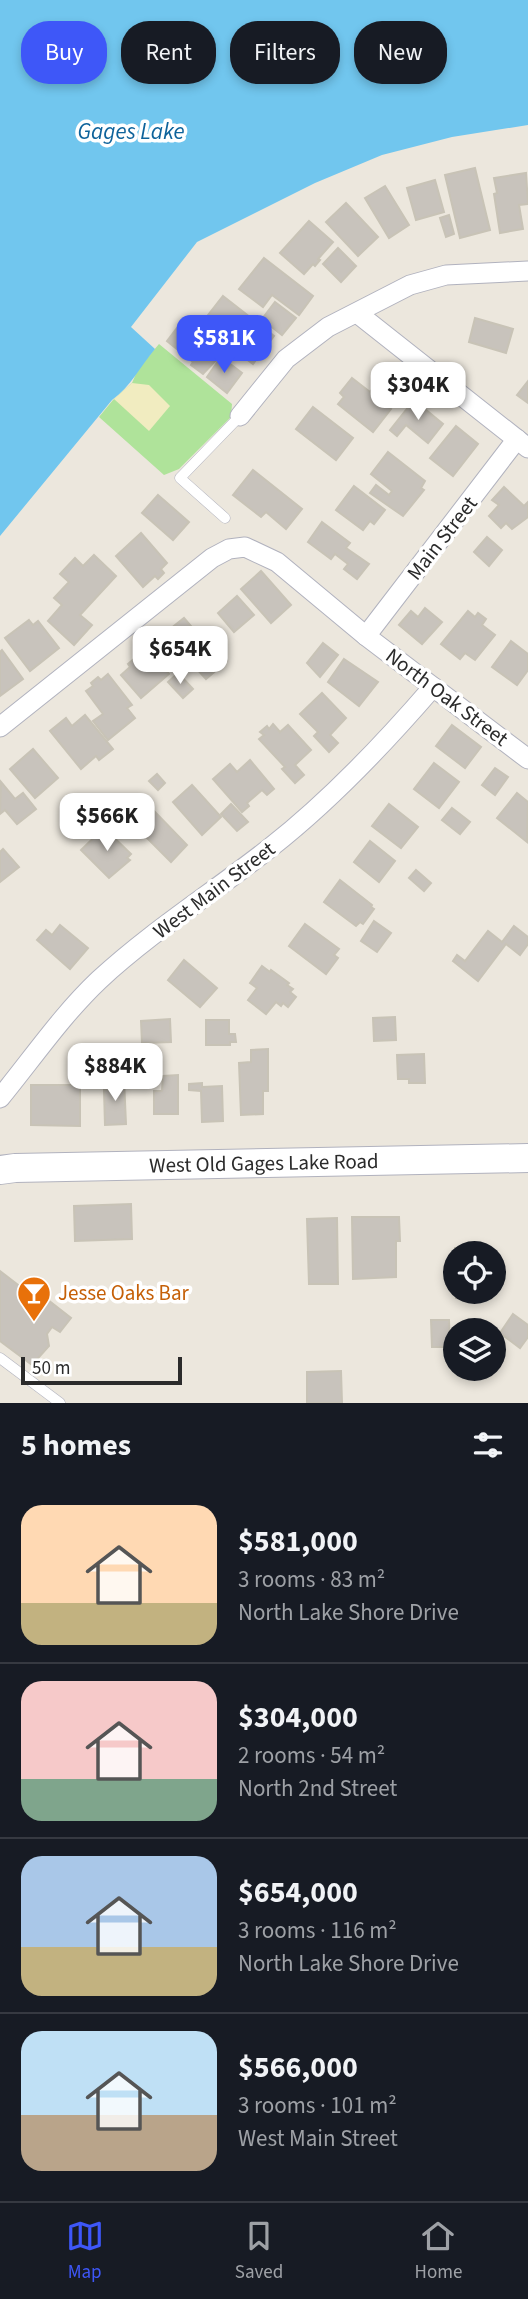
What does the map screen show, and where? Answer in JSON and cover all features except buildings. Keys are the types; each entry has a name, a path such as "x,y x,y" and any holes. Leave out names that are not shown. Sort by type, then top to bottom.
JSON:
{"street":[{"path":"240,416 286,359 328,327 410,285 446,275 528,271"},
{"path":"357,313 522,444"},
{"name":"Main Street","path":"366,636 522,444"},
{"name":"North Oak Street","path":"0,727 212,558 229,549 245,547 277,562 366,636 528,759"},
{"name":"West Main Street","path":"0,1098 65,1017 98,981 325,802 382,747 433,687"},
{"name":"West Old Gages Lake Road","path":"0,1170 528,1158"}],"lane":[{"path":"225,518 180,478 240,416"},
{"path":"0,1358 60,1403"}],"green space":[{"path":"159,344 232,404 231,417 179,469 164,475 99,417 132,383 138,369"}],"sand":[{"path":"132,383 149,385 170,406 149,431 114,399"}],"water":[{"name":"Gages Lake","path":"0,0 528,0 528,125 452,137 382,155 315,183 197,242 131,327 155,349 0,536"}],"place":[{"name":"Jesse Oaks Bar","path":"34,1323"}]}
